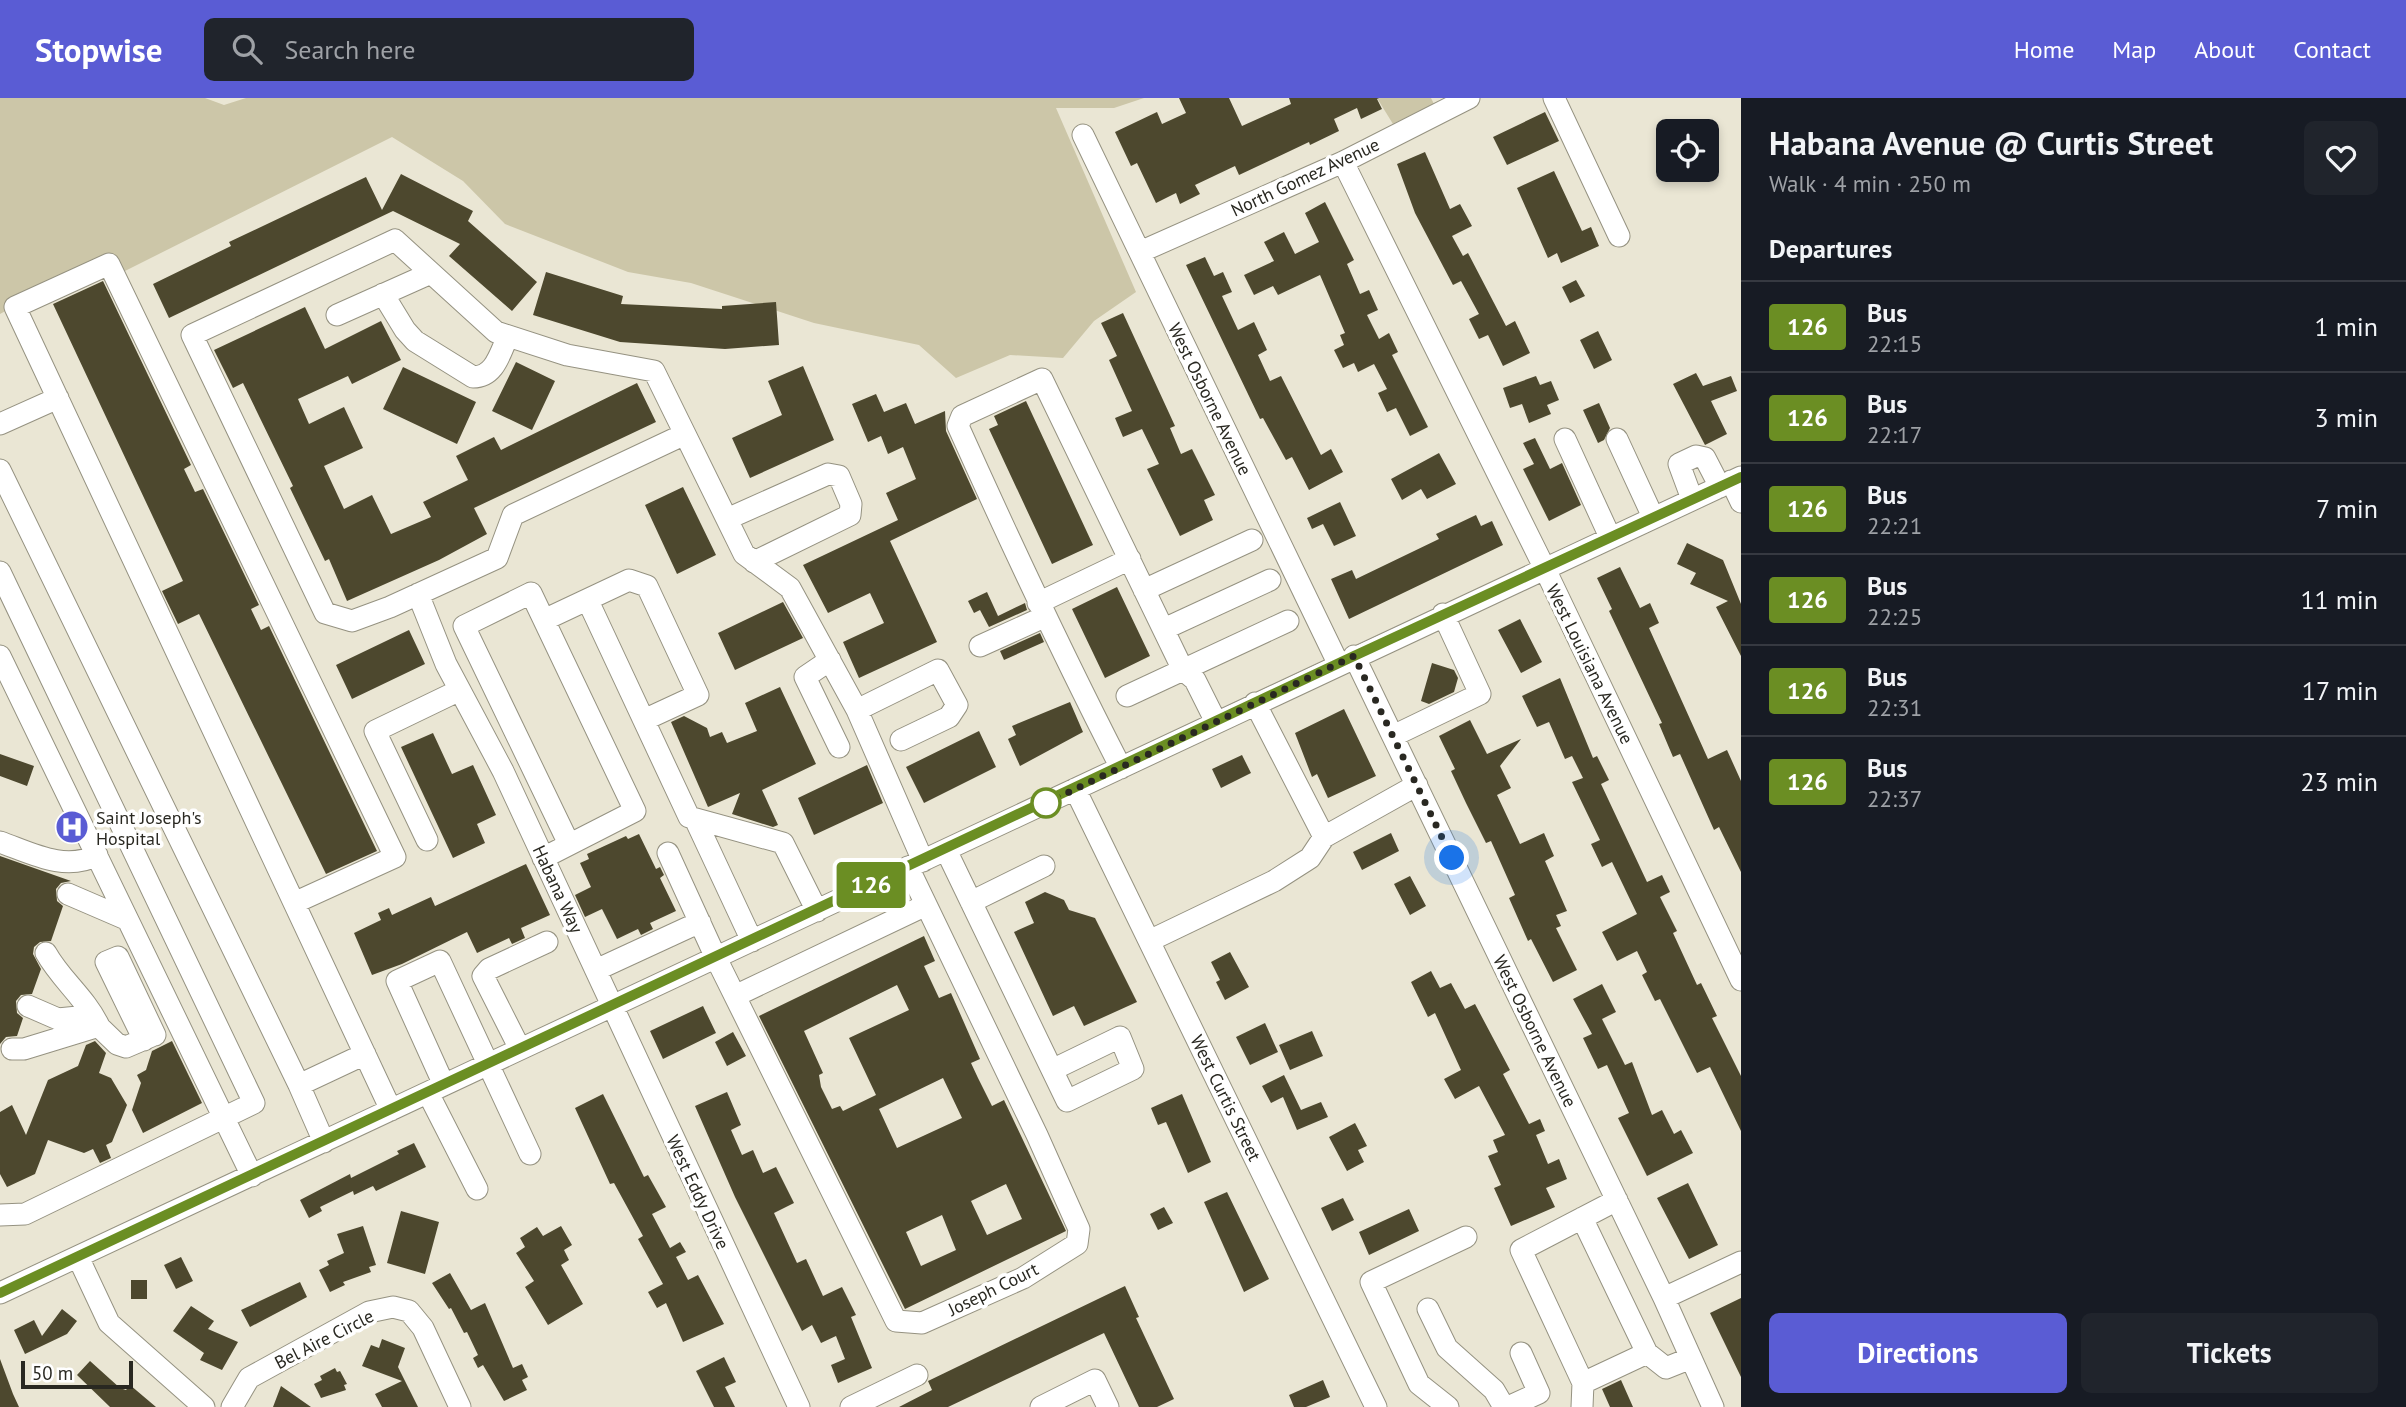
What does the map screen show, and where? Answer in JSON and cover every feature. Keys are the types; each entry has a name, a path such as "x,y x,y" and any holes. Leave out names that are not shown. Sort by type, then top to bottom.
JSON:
{"street":[{"path":"1554,98 1619,236"},
{"name":"North Gomez Avenue","path":"1140,252 1343,162 1456,101"},
{"name":"West Osborne Avenue","path":"1083,135 1346,659 1393,736 1664,1298 1713,1407"},
{"name":"West Louisiana Avenue","path":"1343,162 1544,567 1741,980"},
{"path":"383,294 415,341 473,377 481,377 492,370 508,336 496,332 395,240 192,335 325,612 352,621 497,558 513,515 685,435"},
{"path":"294,903 395,857 109,264 15,307 58,398 294,903 365,1054 391,1110"},
{"path":"337,315 431,272"},
{"name":"Joseph Court","path":"508,336 567,355 654,371 744,554 790,588 857,709 916,864 926,905 1037,1135 1079,1229 1077,1244 1023,1278 922,1323 896,1321 734,996 668,853"},
{"path":"1121,768 1041,610 998,515 958,426 962,416 1042,379 1183,670 1183,687 1210,725"},
{"path":"0,424 58,398"},
{"path":"1565,439 1610,537"},
{"path":"1617,439 1653,517"},
{"path":"1692,499 1679,464 1696,456 1705,458 1731,482 1741,502"},
{"path":"0,470 299,1085 324,1142"},
{"path":"727,519 828,474 839,476 851,504 850,516 754,562"},
{"path":"0,1293 1121,768 1346,659 1731,482"},
{"path":"1144,590 1252,540"},
{"path":"980,646 1130,559"},
{"path":"0,572 254,1103 25,1214 0,1215"},
{"path":"544,620 629,580 647,586 698,695 644,720"},
{"path":"1164,629 1270,580"},
{"path":"543,858 635,811 531,593 464,626 569,844"},
{"name":"Habana Way","path":"418,594 460,690 503,771 612,1006"},
{"path":"588,601 689,817 783,843 817,911"},
{"path":"1393,736 1480,694 1443,614"},
{"path":"1126,696 1288,621"},
{"path":"0,656 252,1176"},
{"path":"830,660 809,671 805,677 839,747"},
{"path":"857,709 938,670 957,705 949,717 901,740"},
{"path":"427,840 375,731 460,690"},
{"path":"1255,703 1325,837"},
{"path":"1149,941 1274,881 1310,858 1325,837 1417,785"},
{"name":"West Curtis Street","path":"1075,789 1376,1407"},
{"path":"695,819 751,941"},
{"path":"0,842 53,860 71,863 85,861 96,855"},
{"path":"946,850 971,902 1052,1070 1067,1101 1133,1069 1120,1037 1052,1070"},
{"path":"971,902 1044,866"},
{"path":"68,894 126,919"},
{"path":"734,996 926,905"},
{"path":"596,970 700,922"},
{"path":"520,1049 483,976 489,969 547,942"},
{"path":"46,953 58,974 88,1003 100,1026"},
{"path":"477,1189 436,1089 397,981 440,961 530,1154"},
{"path":"39,975 78,993"},
{"path":"28,1006 58,1029"},
{"name":"West Eddy Drive","path":"612,1006 799,1407"},
{"path":"12,1049 24,1049 58,1029 88,1016 117,1044 126,1047 178,1023"},
{"path":"299,1085 365,1054"},
{"path":"1582,1407 1583,1383 1521,1250 1617,1200"},
{"path":"1582,1218 1647,1353 1666,1368 1691,1359"},
{"path":"1448,1407 1419,1384 1371,1282 1466,1237"},
{"path":"78,1257 109,1323 204,1407"},
{"path":"1664,1298 1741,1262"},
{"name":"Bel Aire Circle","path":"232,1407 249,1378 369,1312 393,1307 410,1311 423,1328 460,1407"},
{"path":"1427,1310 1447,1348 1494,1390 1506,1407 1539,1393 1521,1353"},
{"path":"1583,1383 1647,1353"},
{"path":"851,1407 917,1375"},
{"path":"1041,1407 1095,1380 1108,1407"}],"shaded area":[{"path":"0,98 205,98 224,105 246,98 1144,98 1114,108 1056,108 1136,292 1094,321 1063,358 1010,355 956,378 919,345 814,323 691,283 628,272 505,224 463,181 392,137 117,275 106,255 0,314"},
{"path":"1377,98 1431,98 1434,104 1393,124"}],"building":[{"path":"1179,98 1229,98 1242,126 1291,104 1289,98 1379,98 1377,99 1382,109 1361,119 1357,108 1334,119 1339,131 1310,145 1309,142 1239,175 1235,166 1195,185 1200,194 1180,204 1176,193 1156,203 1137,163 1131,166 1115,132 1157,112 1162,124 1186,113"},
{"path":"1545,112 1559,141 1507,165 1493,137"},
{"path":"1425,152 1450,209 1460,204 1472,226 1452,236 1463,256 1468,253 1506,326 1515,321 1530,353 1503,366 1488,335 1479,339 1469,319 1479,314 1461,281 1453,285 1415,213 1397,164"},
{"path":"1554,171 1582,231 1591,227 1599,246 1561,263 1557,253 1548,258 1517,188"},
{"path":"401,174 473,211 468,221 537,282 512,311 449,256 460,244 393,211 169,318 153,284 231,246 229,242 366,177 382,210"},
{"path":"1325,202 1354,260 1347,264 1360,294 1369,290 1378,310 1367,315 1379,339 1389,333 1398,352 1392,355 1428,427 1410,436 1396,408 1387,412 1378,393 1387,389 1374,364 1358,372 1354,363 1343,368 1334,350 1344,345 1340,335 1345,333 1320,275 1278,295 1273,286 1254,295 1244,275 1274,261 1264,242 1284,232 1295,254 1319,242 1305,213"},
{"path":"1205,257 1214,276 1223,272 1232,292 1222,296 1238,330 1254,322 1267,350 1258,355 1270,381 1281,376 1321,455 1331,449 1343,472 1309,490 1292,457 1286,460 1263,418 1260,419 1186,265"},
{"path":"546,272 623,296 621,304 722,309 722,306 776,302 779,345 725,349 620,342 533,315"},
{"path":"1576,280 1585,296 1570,303 1562,287"},
{"path":"103,281 191,465 184,469 195,492 203,489 259,605 251,609 261,630 269,626 377,851 326,874 199,614 178,624 162,591 183,581 53,304"},
{"path":"305,307 325,349 381,321 401,360 352,384 348,376 298,399 309,424 344,407 363,448 324,466 344,509 372,495 391,534 431,517 423,502 468,480 456,456 494,437 501,450 637,383 656,422 474,508 487,534 439,560 347,601 329,559 325,561 290,488 293,486 243,383 233,388 214,350"},
{"path":"1123,313 1175,426 1170,428 1181,454 1192,449 1215,495 1204,500 1213,520 1180,536 1147,469 1159,464 1142,429 1123,437 1115,418 1132,411 1109,360 1117,356 1101,323"},
{"path":"1598,331 1612,360 1594,369 1580,340"},
{"path":"516,362 555,381 532,430 492,411"},
{"path":"803,366 834,440 750,478 732,438 782,415 768,381"},
{"path":"403,367 476,402 457,444 383,409"},
{"path":"1696,373 1703,386 1731,376 1737,391 1711,401 1727,434 1705,445 1673,384"},
{"path":"1536,376 1540,385 1551,381 1559,400 1547,405 1551,414 1529,423 1522,404 1510,408 1503,388"},
{"path":"876,394 884,412 906,403 915,424 945,411 946,431 977,499 890,541 937,642 859,678 843,642 884,623 870,593 828,613 803,565 898,520 886,493 916,479 903,447 888,454 881,436 868,442 852,404"},
{"path":"1026,401 1093,545 1052,564 989,429 998,425 994,416"},
{"path":"1599,403 1610,428 1604,440 1598,443 1583,410"},
{"path":"1535,438 1550,469 1562,463 1581,505 1549,521 1523,469 1534,464 1523,443"},
{"path":"1439,453 1456,484 1427,499 1421,489 1402,500 1391,479"},
{"path":"683,487 716,555 677,574 645,505"},
{"path":"1340,502 1356,536 1334,546 1323,524 1312,529 1307,518"},
{"path":"1476,515 1481,526 1492,521 1503,545 1349,619 1331,579 1352,570 1356,579 1439,539 1436,534"},
{"path":"1687,543 1723,560 1741,604 1741,656 1716,607 1728,601 1690,584 1696,573 1677,564"},
{"path":"1620,567 1640,608 1650,603 1659,623 1649,628 1708,759 1727,750 1741,781 1741,872 1719,827 1714,830 1680,754 1673,757 1659,724 1662,723 1609,611 1612,609 1597,578"},
{"path":"1117,587 1150,656 1105,678 1072,609"},
{"path":"987,592 998,616 1025,603 1027,610 989,627 980,610 974,613 968,601"},
{"path":"783,602 803,638 735,670 718,633"},
{"path":"1520,619 1542,662 1521,673 1498,630"},
{"path":"409,630 425,664 352,699 336,665"},
{"path":"1040,633 1044,642 1004,660 1000,651"},
{"path":"1432,663 1454,670 1458,678 1454,692 1429,704 1421,701"},
{"path":"1560,678 1593,758 1597,756 1609,780 1601,784 1647,882 1662,875 1670,892 1660,897 1677,931 1673,933 1697,985 1701,983 1717,1016 1712,1018 1741,1076 1741,1131 1710,1067 1697,1073 1660,999 1655,1001 1642,975 1647,972 1637,951 1617,961 1602,932 1637,914 1612,862 1602,867 1591,844 1600,840 1572,782 1583,778 1572,756 1565,759 1549,722 1537,727 1522,696"},
{"path":"780,687 816,764 762,790 778,825 773,827 732,814 740,793 708,807 671,722 684,716 707,728 710,737 722,732 727,743 757,731 745,703"},
{"path":"1070,702 1083,732 1020,766 1008,739 1016,735 1012,726"},
{"path":"1344,709 1376,776 1328,798 1317,774 1312,777 1295,733"},
{"path":"1470,720 1487,754 1521,739 1500,766 1511,788 1497,795 1520,844 1544,833 1554,856 1545,861 1567,911 1556,915 1561,926 1556,928 1577,970 1553,982 1531,939 1528,941 1509,898 1515,895 1491,841 1486,843 1466,803 1451,771 1455,769 1439,736"},
{"path":"979,731 996,767 924,803 906,767"},
{"path":"433,733 452,774 473,765 496,815 477,824 485,843 453,858 401,747"},
{"path":"0,754 34,766 27,786 0,776"},
{"path":"1242,755 1251,773 1221,788 1212,769"},
{"path":"867,765 883,803 814,835 798,798"},
{"path":"1391,833 1399,851 1362,870 1353,852"},
{"path":"639,834 656,869 660,867 664,875 660,878 676,911 650,923 653,929 641,935 638,929 617,939 602,909 585,917 575,895 591,887 580,863 589,859 587,854 626,836 628,839"},
{"path":"0,856 71,881 61,883 56,889 57,901 63,906 51,941 40,942 34,947 33,954 41,969 32,994 21,995 16,1001 17,1013 23,1018 17,1036 6,1037 0,1044"},
{"path":"526,864 550,915 521,928 525,938 512,944 509,938 477,953 467,932 402,964 372,975 354,933 381,920 378,913 389,908 392,915 431,897 435,906"},
{"path":"1410,876 1426,906 1410,915 1394,884"},
{"path":"1045,892 1064,900 1069,910 1095,918 1137,1002 1084,1026 1074,1006 1053,1016 1014,932 1034,923 1025,902"},
{"path":"924,936 935,961 924,966 939,998 951,993 980,1059 971,1063 978,1078 992,1106 1004,1100 1066,1231 905,1309 759,1016","holes":["897,985 909,1010 849,1038 876,1095 843,1111 840,1106 832,1109 821,1087 819,1075 823,1073 804,1031","943,1078 962,1118 897,1148 879,1109","1006,1184 1022,1219 987,1235 971,1201","942,1215 956,1250 921,1266 906,1232"]},
{"path":"1230,952 1249,987 1225,1000 1216,982 1220,980 1211,962"},
{"path":"1431,971 1440,988 1451,983 1465,1009 1475,1004 1510,1070 1503,1074 1529,1124 1540,1119 1545,1131 1536,1135 1548,1164 1559,1159 1567,1179 1546,1188 1555,1207 1511,1226 1494,1188 1501,1185 1488,1156 1498,1152 1493,1140 1505,1135 1479,1086 1455,1099 1444,1079 1461,1070 1435,1013 1428,1017 1411,982"},
{"path":"1602,984 1616,1012 1602,1019 1625,1065 1632,1062 1652,1115 1662,1110 1674,1134 1681,1130 1693,1153 1647,1176 1618,1118 1629,1113 1607,1065 1598,1069 1583,1038 1592,1034 1573,999"},
{"path":"703,1006 716,1033 663,1059 650,1031"},
{"path":"1265,1023 1278,1052 1250,1065 1236,1037"},
{"path":"1312,1031 1323,1056 1290,1070 1279,1045"},
{"path":"733,1032 746,1056 727,1066 715,1042"},
{"path":"95,1041 106,1053 99,1073 111,1078 127,1105 112,1142 106,1145 111,1158 100,1163 93,1149 84,1153 48,1140 35,1174 7,1187 0,1174 0,1112 12,1105 26,1135 48,1080 78,1066 86,1045"},
{"path":"172,1041 202,1103 143,1133 132,1110 141,1083 137,1075 146,1070 152,1051"},
{"path":"1284,1075 1301,1110 1321,1102 1328,1117 1297,1130 1283,1097 1271,1103 1262,1086"},
{"path":"727,1092 741,1125 731,1130 742,1155 753,1150 763,1173 776,1167 794,1203 774,1213 797,1263 806,1259 823,1296 842,1287 856,1315 851,1317 872,1368 838,1383 831,1365 845,1359 836,1336 821,1343 812,1325 802,1331 735,1197 695,1106"},
{"path":"603,1094 644,1177 648,1175 666,1207 652,1214 670,1248 680,1242 686,1252 676,1257 688,1280 698,1275 724,1324 683,1342 666,1303 657,1308 648,1292 663,1284 638,1239 643,1236 614,1183 610,1184 575,1108"},
{"path":"1182,1094 1211,1162 1188,1173 1166,1122 1158,1125 1151,1108"},
{"path":"1355,1123 1367,1146 1358,1150 1364,1162 1347,1171 1329,1137"},
{"path":"414,1143 426,1167 376,1191 373,1186 354,1195 353,1191 320,1207 322,1211 309,1218 300,1200 350,1174 351,1178 399,1154 397,1151"},
{"path":"1688,1183 1718,1245 1689,1259 1657,1198"},
{"path":"1227,1192 1269,1279 1244,1292 1204,1202"},
{"path":"1343,1198 1354,1220 1332,1231 1321,1208"},
{"path":"1164,1207 1173,1223 1158,1230 1150,1214"},
{"path":"1409,1209 1419,1231 1369,1255 1359,1232"},
{"path":"401,1211 439,1222 425,1274 387,1263"},
{"path":"363,1226 376,1265 369,1267 371,1272 343,1282 345,1285 330,1292 319,1270 329,1265 327,1261 344,1253 337,1234"},
{"path":"561,1226 572,1245 564,1250 569,1260 561,1265 583,1304 548,1325 525,1287 534,1281 516,1253 525,1247 520,1238 537,1227 543,1236"},
{"path":"181,1257 193,1281 176,1289 164,1265"},
{"path":"450,1273 471,1310 485,1303 513,1368 522,1364 528,1377 522,1380 527,1390 504,1401 483,1365 478,1368 473,1358 478,1355 467,1332 464,1333 451,1308 449,1309 432,1283"},
{"path":"131,1280 147,1280 147,1299 131,1299"},
{"path":"300,1282 307,1297 250,1327 241,1310"},
{"path":"1125,1286 1139,1317 1136,1318 1174,1399 1157,1407 1139,1407 1104,1333 948,1407 899,1407 932,1390 928,1381"},
{"path":"1741,1298 1741,1377 1710,1313"},
{"path":"191,1306 214,1321 208,1329 238,1342 222,1370 200,1360 204,1353 173,1331"},
{"path":"62,1309 77,1321 67,1334 25,1354 14,1330 34,1320 42,1336"},
{"path":"382,1339 405,1348 398,1367 418,1407 382,1407 375,1394 402,1381 362,1366 371,1345 379,1348"},
{"path":"724,1357 736,1382 725,1387 735,1407 714,1407 696,1371"},
{"path":"0,1359 13,1394 19,1407 0,1407"},
{"path":"90,1361 120,1388 126,1390 130,1385 156,1407 110,1407 77,1375"},
{"path":"335,1368 337,1372 340,1371 347,1384 344,1385 346,1390 321,1398 314,1384 322,1380 320,1376"},
{"path":"1323,1380 1330,1397 1306,1407 1294,1407 1289,1395"},
{"path":"1621,1380 1633,1407 1610,1407 1602,1389"},
{"path":"281,1386 311,1407 273,1407"}],"bus line":[{"name":"126","path":"0,1293 817,911 1354,656 1741,477"}],"place":[{"name":"Saint Joseph's Hospital","path":"72,827"}],"route":[{"path":"1046,803 1354,656 1452,858"}]}
